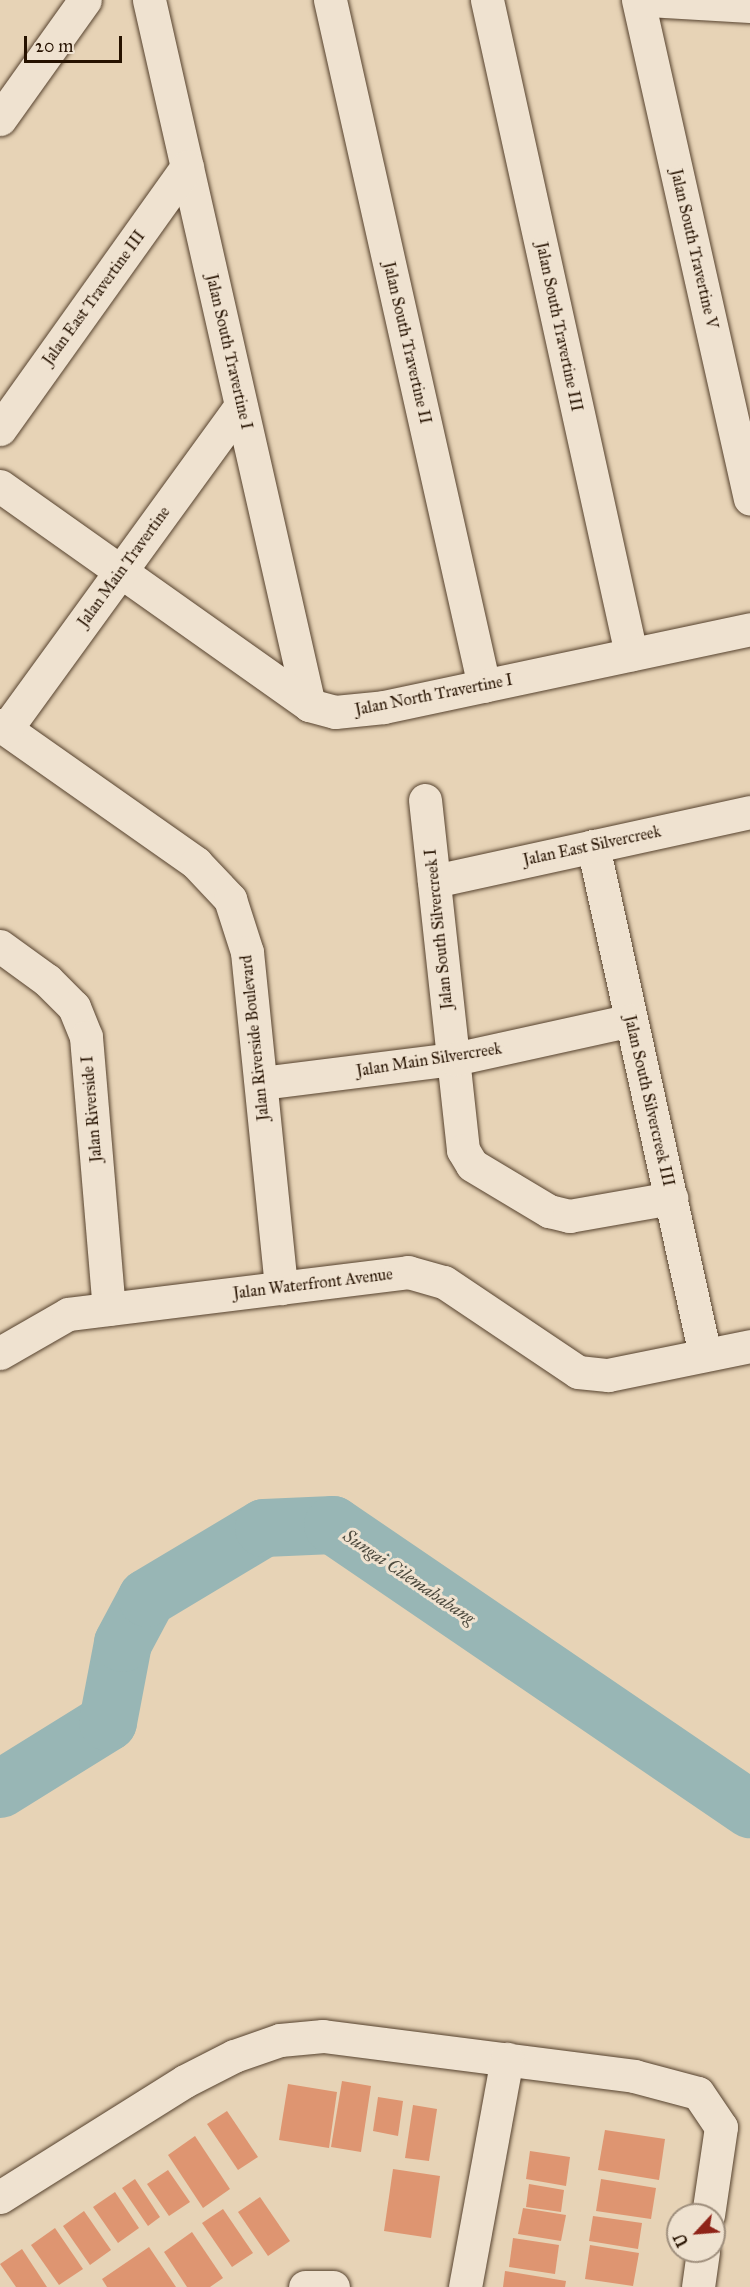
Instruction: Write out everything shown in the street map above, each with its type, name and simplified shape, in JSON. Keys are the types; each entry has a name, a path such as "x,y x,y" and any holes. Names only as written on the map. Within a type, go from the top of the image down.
{"street":[{"path":"0,119 85,0"},
{"name":"Jalan South Travertine I","path":"149,0 309,705"},
{"name":"Jalan South Travertine II","path":"330,0 484,686"},
{"name":"Jalan South Travertine III","path":"487,0 631,654"},
{"name":"Jalan South Travertine V","path":"638,0 750,499"},
{"path":"648,0 750,6"},
{"name":"Jalan East Travertine III","path":"0,429 187,167"},
{"name":"Jalan Main Travertine","path":"3,727 121,572 241,406"},
{"name":"Jalan North Travertine I","path":"0,486 309,705 335,712 384,707 750,629"},
{"name":"Jalan Riverside Boulevard","path":"3,727 196,863 230,899 247,952 281,1288"},
{"name":"Jalan South Silvercreek I","path":"425,800 463,1149 472,1165 549,1211 569,1216 671,1198"},
{"name":"Jalan East Silvercreek","path":"434,881 750,812"},
{"name":"Jalan South Silvercreek III","path":"593,846 705,1355"},
{"name":"Jalan Riverside I","path":"0,946 47,980 74,1007 86,1037 109,1309"},
{"name":"Jalan Main Silvercreek","path":"261,1083 453,1059 631,1020"},
{"name":"Jalan Waterfront Avenue","path":"0,1353 68,1314 408,1272 444,1282 578,1372 608,1375 750,1346"},
{"path":"0,2197 185,2081 280,2040 362,2038 634,2076 698,2093 721,2127 710,2203"},
{"path":"465,2287 507,2059"},
{"path":"698,2287 701,2263"},
{"path":"305,2287 333,2287"}],"building":[{"path":"342,2081 371,2086 361,2152 331,2147"},
{"path":"288,2084 337,2092 329,2148 279,2140"},
{"path":"378,2097 403,2101 398,2136 373,2131"},
{"path":"413,2105 437,2109 429,2161 405,2158"},
{"path":"227,2111 258,2157 238,2170 207,2124"},
{"path":"605,2130 665,2139 659,2180 598,2170"},
{"path":"195,2136 230,2189 203,2208 168,2155"},
{"path":"530,2151 570,2157 566,2186 526,2179"},
{"path":"393,2169 440,2176 431,2238 384,2231"},
{"path":"168,2170 190,2202 169,2216 147,2184"},
{"path":"135,2179 160,2217 148,2226 122,2188"},
{"path":"601,2179 656,2188 651,2219 596,2211"},
{"path":"529,2184 564,2190 561,2212 526,2207"},
{"path":"115,2192 139,2228 118,2243 93,2207"},
{"path":"260,2197 290,2241 268,2256 238,2212"},
{"path":"523,2208 566,2215 561,2241 518,2234"},
{"path":"223,2209 253,2253 232,2267 202,2223"},
{"path":"84,2211 111,2250 90,2265 63,2226"},
{"path":"593,2216 642,2223 638,2249 589,2241"},
{"path":"55,2228 83,2269 59,2285 31,2245"},
{"path":"192,2232 223,2278 210,2287 187,2287 164,2252"},
{"path":"513,2238 559,2245 555,2274 509,2267"},
{"path":"590,2245 639,2253 633,2286 585,2279"},
{"path":"149,2247 176,2287 107,2287 102,2279"},
{"path":"22,2249 47,2287 16,2287 0,2264"},
{"path":"505,2271 566,2281 565,2287 503,2287"}],"waterway":[{"name":"Sungai Cilemahabang","path":"0,1789 108,1722 123,1643 147,1598 264,1528 333,1525 750,1809"}]}
